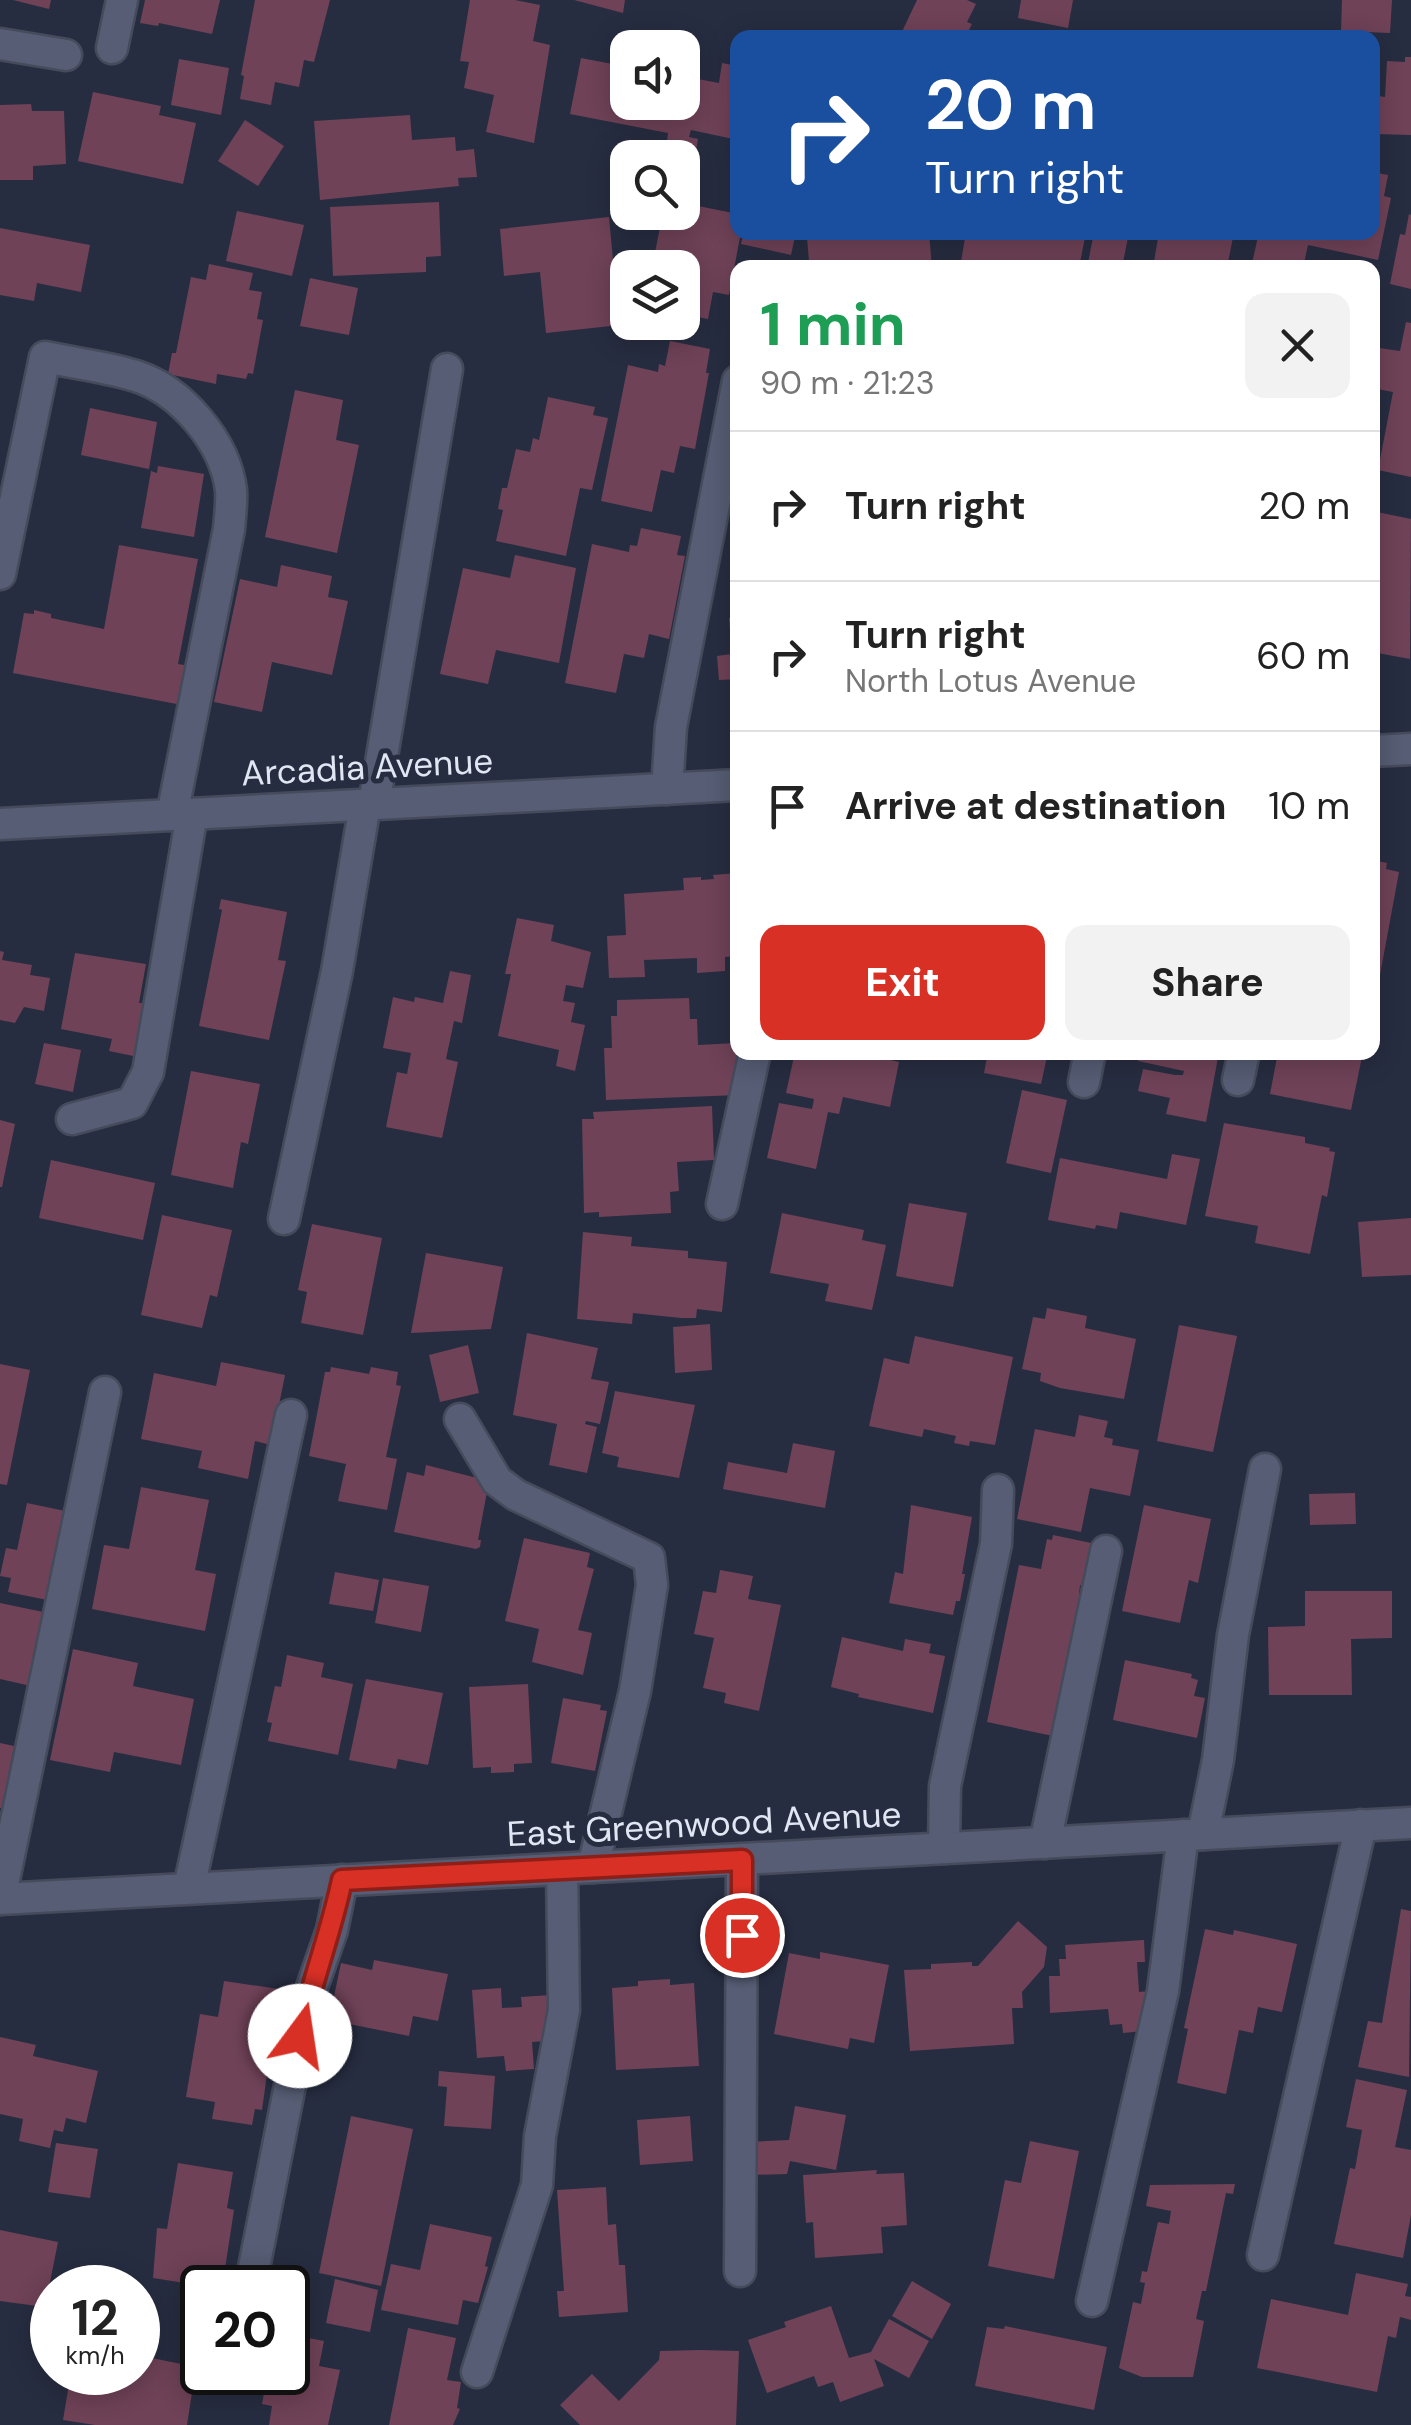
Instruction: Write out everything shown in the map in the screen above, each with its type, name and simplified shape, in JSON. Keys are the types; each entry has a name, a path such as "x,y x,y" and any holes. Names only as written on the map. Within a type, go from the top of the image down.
{"street":[{"path":"112,48 122,0"},
{"path":"0,44 66,55"},
{"path":"0,574 44,357 138,377 183,405 224,462 231,492 229,529 182,815 148,1072 132,1103 72,1120"},
{"path":"284,1219 369,805 448,369"},
{"path":"667,789 671,727 730,422"},
{"path":"1380,751 1411,749"},
{"name":"Arcadia Avenue","path":"0,824 730,785"},
{"path":"722,1204 754,1060"},
{"path":"0,1899 105,1392"},
{"path":"189,1888 291,1415"},
{"path":"460,1420 497,1480 516,1494 649,1558 652,1585 635,1691 593,1867"},
{"path":"1092,2301 1163,1991 1193,1835 1218,1760 1233,1635 1265,1469"},
{"path":"944,1848 946,1786 996,1544 998,1490"},
{"path":"1045,1843 1106,1551"},
{"name":"East Greenwood Avenue","path":"0,1899 1411,1822"},
{"path":"1263,2255 1361,1825"},
{"path":"740,2271 742,1860"},
{"path":"476,2372 537,2186 540,2136 564,2010 562,1869"},
{"path":"255,2265 306,2004 332,1930 342,1880"}],"building":[{"path":"13,0 51,0 49,9"},
{"path":"145,0 220,0 212,34 140,23"},
{"path":"255,0 330,0 314,62 304,60 299,87 275,82 271,105 240,99"},
{"path":"470,0 515,0 540,5 533,41 550,45 534,143 486,132 494,95 464,88 469,62 460,61"},
{"path":"574,0 625,0 623,13"},
{"path":"917,0 967,0 976,4 967,22 972,24 969,30 903,30"},
{"path":"1021,0 1073,0 1068,28 1018,18"},
{"path":"1342,0 1392,0 1390,33 1341,30"},
{"path":"1405,57 1411,57 1411,135 1380,134 1380,96 1385,97 1387,61 1405,62"},
{"path":"581,58 610,64 610,120 700,120 700,79 719,83 722,63 730,64 730,138 691,130 689,137 698,140 667,140 668,133 570,114"},
{"path":"179,59 229,68 221,115 171,105"},
{"path":"93,92 161,106 159,115 196,123 183,184 78,161"},
{"path":"31,104 32,111 64,111 66,164 33,166 33,180 0,180 0,105"},
{"path":"410,115 412,140 455,137 456,151 474,149 477,177 458,178 459,186 320,200 314,121"},
{"path":"245,120 284,146 258,186 218,161"},
{"path":"1380,174 1388,175 1384,196 1391,198 1378,260 1308,245 1305,260 1253,260 1257,240 1380,240"},
{"path":"439,202 441,256 426,257 426,272 333,276 330,207"},
{"path":"700,206 730,212 730,240 739,240 736,260 730,260 729,295 713,292 708,319 700,317 700,250 656,250 659,230 700,230"},
{"path":"237,211 304,225 292,276 226,261"},
{"path":"1409,214 1411,289 1390,284 1400,234 1405,235"},
{"path":"609,217 610,326 546,333 540,272 504,276 500,229"},
{"path":"0,228 90,245 81,292 37,283 34,301 0,295"},
{"path":"742,240 794,240 791,255 741,244"},
{"path":"807,240 930,240 931,260 825,260 809,260"},
{"path":"965,240 1084,240 1081,260 961,260"},
{"path":"1092,240 1127,240 1124,260 1089,260"},
{"path":"1158,240 1232,240 1229,260 1154,260"},
{"path":"209,264 253,273 249,290 262,292 257,319 263,320 253,374 248,373 246,379 217,374 216,384 168,374 191,277 206,280"},
{"path":"310,278 358,288 349,335 300,326"},
{"path":"1406,322 1411,323 1411,477 1380,470 1393,392 1380,390 1380,348 1400,351"},
{"path":"670,341 710,349 695,449 680,446 674,473 661,470 652,512 601,501 628,365 658,372 659,364 665,366"},
{"path":"295,390 343,400 336,440 359,445 337,553 265,537"},
{"path":"548,397 595,407 593,415 608,418 592,490 580,488 566,556 496,541 503,510 498,509 502,488 507,488 516,449 530,452 533,438 539,440"},
{"path":"90,408 157,422 149,469 81,455"},
{"path":"158,466 204,474 194,537 141,528 151,471 157,473"},
{"path":"1380,513 1411,519 1410,659 1380,653"},
{"path":"641,528 681,536 677,555 685,556 669,639 649,634 644,658 624,654 616,693 565,683 592,544 629,552 630,545 637,546"},
{"path":"119,545 198,559 178,664 190,666 189,673 185,672 182,705 13,673 24,613 34,614 34,610 51,614 51,618 104,629"},
{"path":"515,555 576,568 559,663 496,650 488,684 440,674 463,568 510,578"},
{"path":"281,565 332,576 328,597 348,601 332,675 272,662 262,712 214,702 240,579 277,587"},
{"path":"730,654 730,679 719,680 717,656"},
{"path":"1380,862 1387,863 1386,869 1399,872 1380,975"},
{"path":"730,874 730,957 725,957 725,971 697,973 697,958 644,960 645,977 609,978 607,936 626,935 624,894 684,890 683,878 714,879 713,875"},
{"path":"221,899 287,912 278,960 286,961 269,1040 199,1026"},
{"path":"517,918 554,925 551,941 591,952 583,988 566,985 563,1001 575,1003 571,1022 585,1025 575,1071 556,1066 559,1050 498,1036"},
{"path":"0,951 4,952 2,960 32,965 30,975 50,978 44,1011 24,1007 15,1023 0,1020"},
{"path":"75,953 146,964 139,1003 143,1003 140,1018 146,1019 138,1057 109,1051 112,1039 61,1029"},
{"path":"450,971 471,975 462,1023 454,1021 446,1059 458,1062 442,1138 386,1127 397,1072 407,1074 411,1053 383,1048 393,997 443,1003"},
{"path":"689,998 690,1019 697,1019 698,1045 730,1043 730,1060 738,1060 739,1095 606,1100 604,1048 612,1048 611,1016 617,1016 617,1000"},
{"path":"44,1043 81,1050 73,1092 35,1084"},
{"path":"793,1060 899,1062 890,1107 843,1097 839,1114 828,1112 816,1169 767,1158 779,1103 812,1109 814,1099 786,1093"},
{"path":"986,1060 1046,1060 1041,1084 984,1073"},
{"path":"1218,1060 1206,1122 1166,1114 1170,1098 1138,1091 1143,1069 1175,1075 1183,1075 1184,1071 1138,1061"},
{"path":"1276,1060 1361,1060 1351,1110 1270,1094"},
{"path":"191,1071 260,1084 248,1144 241,1142 233,1188 171,1175"},
{"path":"1022,1090 1067,1100 1051,1173 1006,1163"},
{"path":"712,1106 714,1160 677,1162 679,1191 670,1192 671,1213 599,1217 599,1212 584,1213 582,1119 594,1119 593,1112"},
{"path":"0,1120 15,1124 2,1187 0,1187"},
{"path":"1224,1123 1305,1137 1305,1143 1335,1152 1310,1254 1255,1243 1258,1226 1205,1216"},
{"path":"1172,1154 1200,1159 1186,1225 1120,1212 1117,1229 1048,1220 1060,1158 1167,1179"},
{"path":"51,1160 155,1183 143,1240 39,1218"},
{"path":"909,1203 967,1213 953,1287 896,1276"},
{"path":"782,1213 864,1230 862,1240 886,1245 872,1310 825,1301 829,1284 770,1273"},
{"path":"162,1215 232,1230 217,1297 210,1295 202,1328 141,1315"},
{"path":"1411,1218 1411,1275 1362,1277 1358,1222"},
{"path":"312,1224 382,1238 363,1335 301,1323 307,1292 298,1290"},
{"path":"583,1232 632,1237 631,1246 688,1251 688,1258 727,1262 722,1312 697,1309 696,1318 633,1313 632,1324 577,1319"},
{"path":"426,1253 503,1267 491,1329 411,1333"},
{"path":"1047,1308 1087,1316 1085,1328 1136,1339 1124,1399 1060,1388 1040,1381 1041,1373 1022,1369 1033,1317 1045,1319"},
{"path":"710,1324 712,1370 675,1373 673,1327"},
{"path":"1179,1325 1237,1336 1213,1452 1157,1441"},
{"path":"527,1333 598,1348 591,1379 609,1382 600,1424 585,1424 597,1427 587,1473 549,1465 557,1424 513,1415"},
{"path":"915,1336 1013,1357 995,1445 954,1443 956,1436 924,1429 922,1437 869,1426 884,1358 909,1364"},
{"path":"468,1345 479,1393 440,1402 429,1355"},
{"path":"221,1362 285,1375 271,1445 255,1441 248,1479 198,1468 202,1451 141,1439 154,1373 216,1386"},
{"path":"0,1364 30,1370 7,1485 0,1484"},
{"path":"331,1367 369,1374 371,1367 398,1372 396,1385 401,1386 386,1457 397,1459 387,1510 338,1501 346,1464 309,1456 325,1372 330,1372"},
{"path":"615,1391 695,1405 679,1478 617,1467 619,1457 602,1453"},
{"path":"1079,1415 1108,1421 1104,1437 1113,1439 1112,1445 1139,1450 1130,1496 1090,1488 1081,1532 1017,1519 1035,1429 1075,1437"},
{"path":"793,1443 835,1451 825,1508 723,1489 728,1462 787,1473"},
{"path":"426,1465 489,1481 480,1547 394,1532 407,1472 424,1476"},
{"path":"141,1487 209,1500 195,1570 216,1574 205,1631 92,1609 104,1545 129,1549"},
{"path":"1355,1493 1356,1524 1310,1525 1309,1494"},
{"path":"27,1503 70,1512 52,1601 8,1592 11,1578 0,1576 6,1548 17,1550"},
{"path":"911,1505 972,1517 960,1601 956,1601 953,1615 889,1603 895,1572 903,1574"},
{"path":"1144,1505 1211,1519 1198,1583 1189,1580 1180,1623 1122,1611"},
{"path":"1053,1535 1096,1544 1087,1587 1080,1585 1082,1594 1053,1736 987,1722 1019,1565 1041,1569 1047,1539 1052,1540"},
{"path":"524,1538 590,1553 587,1567 594,1569 578,1630 592,1633 583,1675 532,1662 539,1629 505,1621"},
{"path":"720,1570 753,1576 748,1599 781,1605 759,1711 724,1703 726,1693 703,1688 714,1638 694,1634 703,1591 716,1593"},
{"path":"335,1572 379,1580 373,1611 329,1604"},
{"path":"383,1578 429,1586 421,1632 375,1623"},
{"path":"1305,1591 1392,1591 1392,1638 1351,1639 1352,1695 1269,1695 1268,1627 1305,1626"},
{"path":"0,1603 48,1613 31,1686 0,1679"},
{"path":"842,1637 903,1651 905,1639 931,1644 929,1653 945,1656 933,1713 858,1697 859,1694 831,1687"},
{"path":"73,1649 138,1663 133,1686 194,1699 181,1765 114,1752 110,1772 50,1760"},
{"path":"287,1655 324,1663 321,1677 353,1684 338,1755 268,1741 272,1723 267,1722 275,1686 281,1687"},
{"path":"1125,1660 1192,1674 1191,1678 1198,1680 1194,1696 1205,1698 1197,1738 1113,1720"},
{"path":"366,1679 443,1693 428,1765 398,1759 396,1769 349,1760"},
{"path":"528,1684 532,1763 514,1764 514,1772 491,1773 491,1767 473,1768 469,1687"},
{"path":"563,1698 601,1705 600,1710 607,1711 595,1771 551,1763"},
{"path":"0,1743 14,1746 2,1808 0,1808"},
{"path":"1401,1909 1411,1911 1409,2077 1358,2067 1368,2021 1382,2023"},
{"path":"1018,1921 1047,1947 1044,1967 1022,1992 1023,2008 1012,2008 1014,2044 910,2051 904,1970 931,1969 931,1964 972,1962 972,1966 978,1966"},
{"path":"1205,1929 1233,1935 1234,1930 1297,1944 1282,2012 1258,2007 1253,2033 1239,2030 1226,2094 1177,2083"},
{"path":"1144,1940 1145,1962 1137,1962 1139,1992 1151,1991 1144,2031 1123,2033 1122,2024 1110,2025 1108,2009 1050,2013 1049,1976 1060,1976 1059,1959 1066,1959 1065,1945"},
{"path":"820,1952 889,1965 874,2043 850,2038 848,2049 774,2034 789,1953 820,1959"},
{"path":"374,1960 448,1974 438,2021 413,2016 409,2036 329,2020 341,1963 372,1970"},
{"path":"670,1979 670,1985 694,1983 699,2066 616,2070 612,1988"},
{"path":"224,1981 279,1989 262,2110 255,2109 252,2125 212,2119 215,2102 186,2097 200,2014 218,2017"},
{"path":"501,1988 502,2008 522,2007 521,1997 551,1995 546,2041 532,2042 534,2069 506,2071 504,2056 477,2058 472,1990"},
{"path":"0,2037 36,2045 33,2056 98,2071 86,2123 66,2118 63,2132 54,2130 50,2148 19,2141 23,2119 0,2114"},
{"path":"439,2071 495,2076 491,2129 444,2126 447,2087 438,2086"},
{"path":"1356,2079 1407,2090 1395,2147 1411,2150 1411,2215 1403,2258 1334,2244 1362,2130 1346,2127"},
{"path":"795,2106 846,2115 836,2170 790,2161 787,2174 747,2175 749,2142 789,2140"},
{"path":"351,2116 413,2129 381,2286 319,2273"},
{"path":"690,2116 693,2161 640,2165 637,2120"},
{"path":"1030,2141 1079,2151 1054,2279 988,2266 1005,2180 1021,2183"},
{"path":"56,2143 98,2149 90,2198 48,2192"},
{"path":"178,2163 233,2172 227,2208 234,2210 226,2265 180,2265 180,2282 160,2279 160,2265 154,2265 157,2228 167,2229"},
{"path":"877,2170 876,2174 904,2173 907,2225 881,2227 883,2253 815,2258 813,2222 806,2223 803,2175"},
{"path":"1235,2184 1233,2194 1226,2193 1206,2291 1202,2291 1196,2319 1204,2321 1193,2377 1142,2377 1119,2368 1133,2302 1141,2304 1145,2283 1140,2282 1142,2271 1147,2272 1158,2222 1169,2224 1171,2211 1146,2206 1150,2185"},
{"path":"606,2187 608,2225 616,2224 619,2265 625,2265 628,2312 559,2317 557,2291 564,2291 557,2190"},
{"path":"430,2224 492,2237 478,2303 463,2300 458,2325 381,2310 391,2264 420,2270"},
{"path":"0,2230 58,2242 53,2265 30,2265 30,2305 0,2301"},
{"path":"1356,2273 1408,2284 1405,2296 1411,2297 1411,2320 1400,2317 1396,2338 1388,2336 1377,2392 1257,2368 1271,2299 1348,2315"},
{"path":"335,2279 378,2290 370,2332 326,2323"},
{"path":"912,2281 951,2304 932,2339 892,2316"},
{"path":"831,2306 849,2358 871,2352 889,2319 929,2341 909,2378 874,2359 884,2386 840,2402 833,2382 818,2387 814,2376 767,2393 748,2340 786,2327 784,2322"},
{"path":"1005,2326 1107,2347 1094,2410 975,2386 987,2327"},
{"path":"408,2328 456,2338 447,2380 461,2382 457,2408 460,2409 453,2425 389,2425"},
{"path":"310,2338 324,2341 319,2366 340,2370 328,2425 269,2425 272,2406 262,2404 264,2395 310,2395"},
{"path":"660,2351 739,2351 736,2425 580,2425 560,2405 592,2374 619,2401 659,2360"},
{"path":"160,2360 180,2364 180,2395 192,2395 187,2425 95,2425 63,2420 67,2395 160,2395"}],"route":[{"path":"300,2036 306,2004 332,1930 342,1880 742,1860 742,1935"}]}
